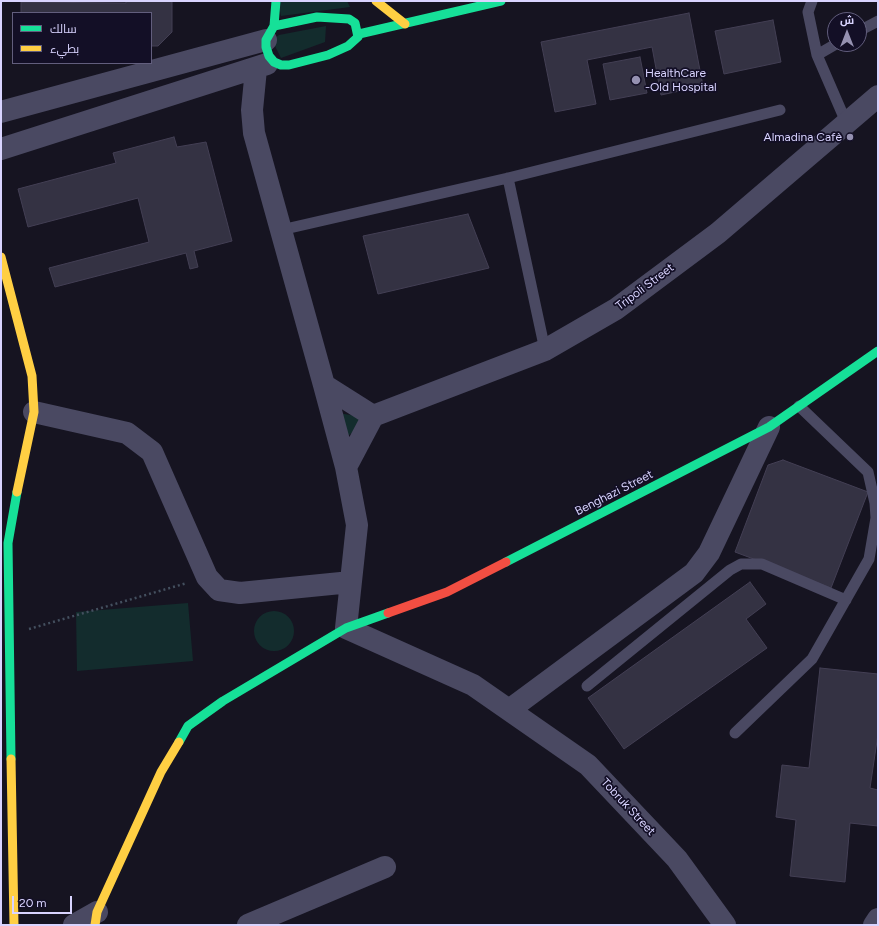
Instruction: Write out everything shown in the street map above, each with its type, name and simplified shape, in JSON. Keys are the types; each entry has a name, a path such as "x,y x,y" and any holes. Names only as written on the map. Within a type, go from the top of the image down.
{"street":[{"path":"276,1 270,33 269,56 252,110 254,132 346,467 357,525 346,628"},
{"path":"376,1 404,24"},
{"path":"1,148 265,65 289,65 328,55 348,46 359,34 501,1"},
{"path":"1,112 270,33 317,16 340,17 355,23 359,34"},
{"name":"Tripoli Street","path":"372,416 545,350 616,309 712,237 878,96"},
{"path":"1,257 32,376 34,412 4,543 9,635 6,685 14,925"},
{"name":"Benghazi Street","path":"96,918 161,772 188,726 223,701 346,628 447,592 769,427 878,351"},
{"path":"324,385 372,416 346,467"},
{"path":"34,412 127,433 152,452 207,577 219,590 240,593 351,582"},
{"path":"509,710 694,573 709,553 769,427"},
{"name":"Tobruk Street","path":"346,628 473,685 588,765 678,859 725,925"},
{"path":"248,925 385,867"},
{"path":"74,925 96,918"},
{"path":"874,925 878,919"}],"lane":[{"path":"812,1 808,12 817,55 846,122"},
{"path":"867,27 878,21"},
{"path":"817,55 827,49"},
{"path":"281,230 508,178 780,110"},
{"path":"508,178 545,350"},
{"path":"736,733 812,659 869,559 876,518 876,503 868,472 799,406"},
{"path":"587,686 730,570 741,564 762,564 846,600"}],"path":[{"path":"9,635 207,577"}],"green space":[{"path":"278,1 347,1 350,7 281,16"},
{"path":"326,26 325,42 281,58 272,40 279,35"},
{"path":"332,412 369,418 341,442"},
{"path":"188,603 193,661 77,671 76,612"},
{"path":"278,611 285,614 291,620 294,631 293,639 285,648 278,651 270,651 263,648 255,639 254,627 257,620 266,612"}],"building":[{"path":"126,1 172,1 172,32 158,46 152,46 152,12 21,12 21,2 126,3"},
{"path":"689,13 703,86 661,95 652,47 587,60 596,104 555,112 541,42"},
{"path":"773,20 781,62 724,74 715,31"},
{"path":"640,57 647,93 610,100 603,64"},
{"path":"174,137 177,147 206,142 232,241 194,251 198,267 190,269 186,253 55,287 49,268 149,242 138,198 28,227 18,189 116,163 113,153"},
{"path":"468,214 489,268 378,294 363,236"},
{"path":"783,460 868,492 831,588 735,552 768,465"},
{"path":"750,582 766,604 746,619 767,648 624,749 588,698"},
{"path":"820,668 878,674 878,734 870,788 878,790 878,826 850,823 845,882 790,876 796,820 776,817 782,765 809,768"}],"traffic: fast":[{"path":"274,26 276,1"},
{"path":"359,34 501,1"},
{"path":"317,17 349,19 355,23 358,37 348,46 328,55 289,65 281,65 274,62 269,56 266,47 266,40 274,26 317,17"},
{"path":"506,562 769,427 878,351"},
{"path":"11,759 8,543 17,492"},
{"path":"179,742 188,726 223,701 346,628 388,613"}],"traffic: slow":[{"path":"376,1 405,24"},
{"path":"1,257 32,376 34,412 17,492"},
{"path":"95,925 97,912 161,772 179,742"},
{"path":"11,759 14,925"}],"traffic: jam":[{"path":"388,613 447,592 506,562"}],"place":[{"name":"HealthCare -Old Hospital","path":"636,80"},
{"name":"Almadina Cafè","path":"850,137"}]}
